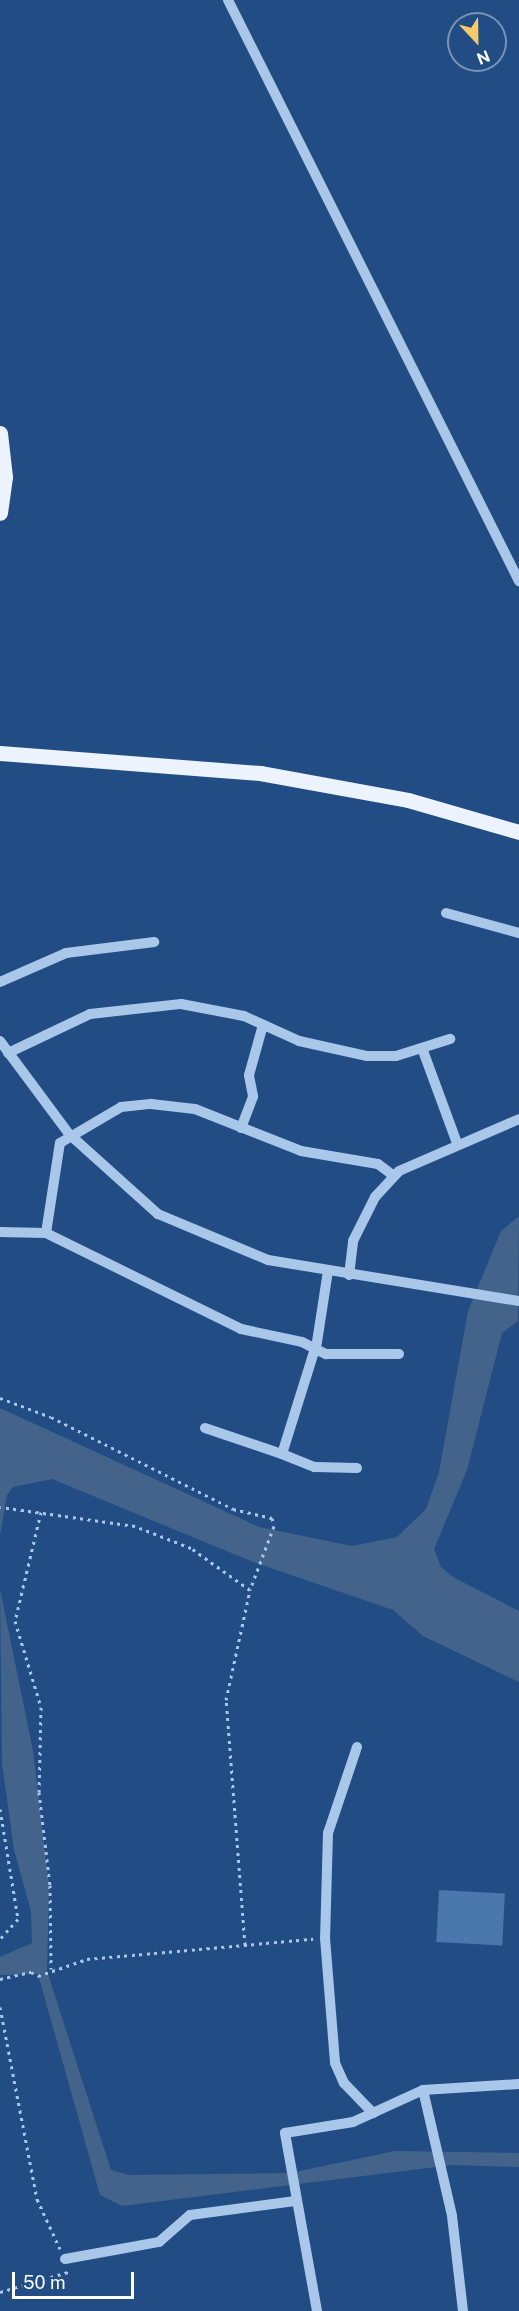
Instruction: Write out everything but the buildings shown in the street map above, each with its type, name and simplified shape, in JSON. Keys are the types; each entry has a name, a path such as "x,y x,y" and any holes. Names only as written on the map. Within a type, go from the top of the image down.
{"main road":[{"path":"0,433 5,477 0,513"},
{"path":"0,753 260,773 408,800 519,832"}],"street":[{"path":"228,0 519,580"},
{"path":"446,913 519,933"},
{"path":"0,982 66,953 154,942"},
{"path":"8,1053 58,1026 127,1007 181,1004 263,1025 298,1041 367,1056 396,1056 450,1039"},
{"path":"241,1128 253,1096 249,1075 263,1025"},
{"path":"0,1041 69,1134 158,1214 268,1260 519,1301"},
{"path":"422,1048 457,1143"},
{"path":"46,1233 60,1143 69,1134 121,1107 151,1104 195,1109 301,1151 378,1164 394,1176"},
{"path":"350,1275 353,1241 375,1197 394,1176 457,1143 519,1119"},
{"path":"0,1232 46,1233 241,1329 326,1354 399,1354"},
{"path":"282,1454 315,1349 328,1271"},
{"path":"205,1428 315,1467 357,1468"},
{"path":"357,1747 328,1833 325,1938 335,2063 344,2083 373,2113"},
{"path":"317,2311 295,2201 285,2133 353,2122 423,2090 519,2084"},
{"path":"423,2090 439,2149 443,2189 452,2216 463,2311"},
{"path":"65,2259 159,2242 190,2215 295,2201"}],"path":[{"path":"0,1398 51,1417 233,1509 272,1518 274,1526 250,1590 225,1700 245,1945"},
{"path":"0,1507 135,1526 191,1548 250,1590"},
{"path":"41,1512 15,1621 41,1707 39,1792 50,1885 51,1969"},
{"path":"0,1809 18,1919 0,1939"},
{"path":"0,1979 31,1972 38,1976 51,1969 87,1959 325,1938"},
{"path":"0,2007 37,2199 65,2259 69,2276 0,2292"}],"water":[{"path":"519,1216 518,1321 502,1333 467,1470 434,1549 441,1567 453,1577 519,1611 519,1682 423,1636 393,1610 253,1562 52,1479 13,1487 7,1495 0,1535 0,1408 259,1527 352,1546 397,1537 426,1509 439,1472 468,1311 501,1231"},
{"path":"0,1589 33,1751 49,1886 47,1971 111,2170 129,2175 290,2173 395,2151 519,2153 519,2167 452,2165 122,2206 100,2195 38,1974 0,1975 0,1957 32,1943 31,1911 14,1850 2,1763"}]}
